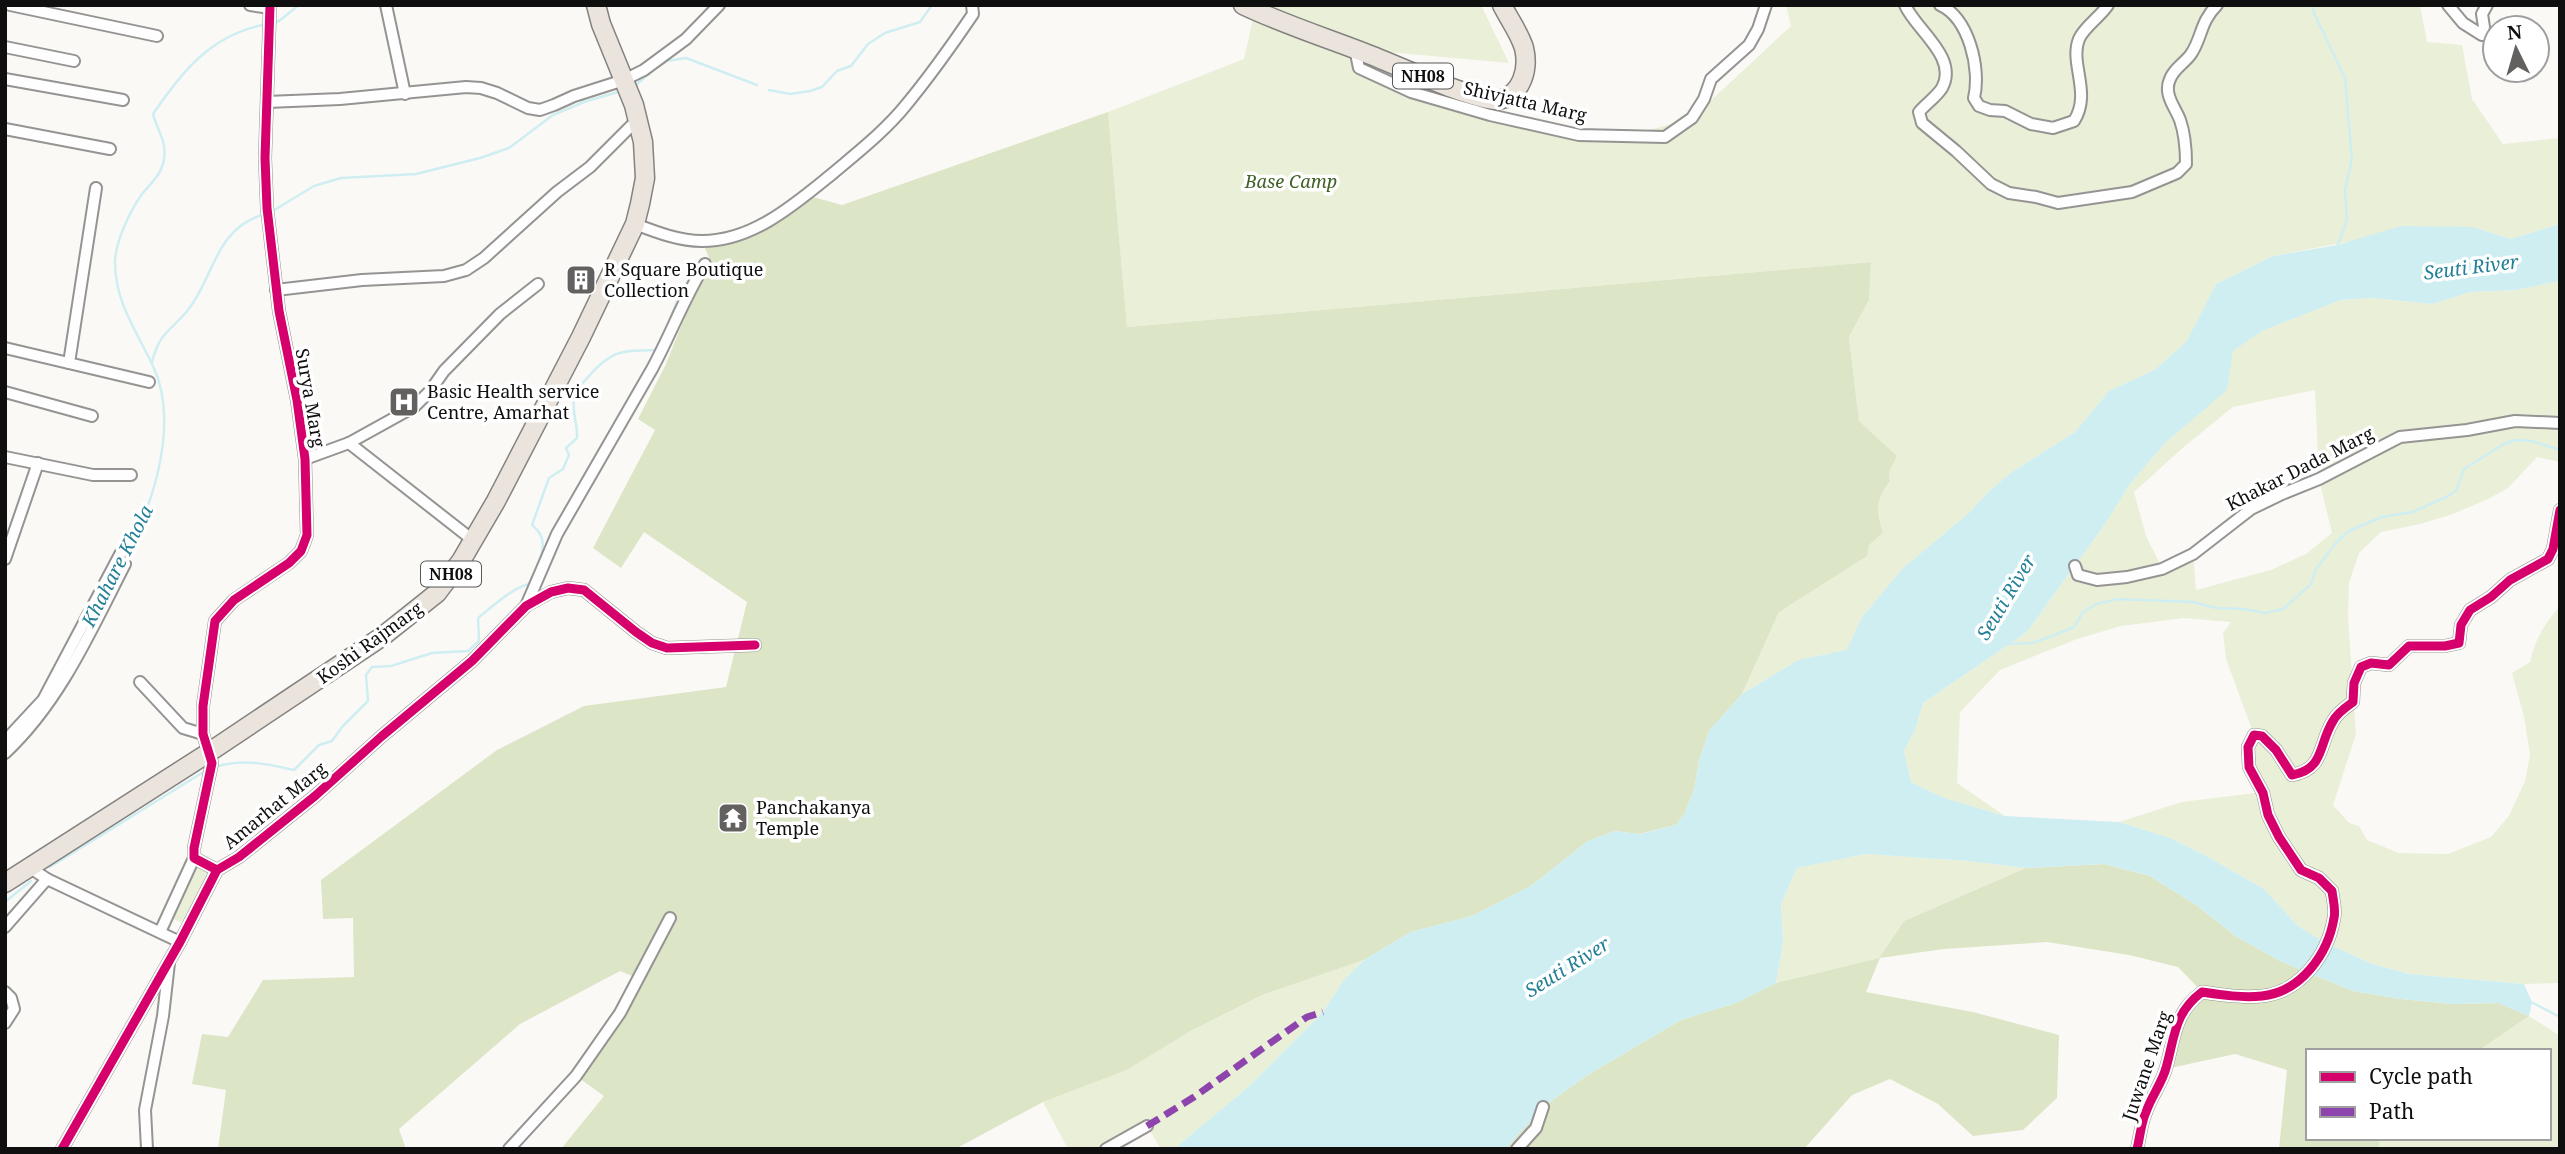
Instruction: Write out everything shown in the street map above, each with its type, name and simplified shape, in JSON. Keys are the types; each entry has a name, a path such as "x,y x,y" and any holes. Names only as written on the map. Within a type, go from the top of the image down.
{"main road":[{"name":"Koshi Rajmarg","path":"14,875 211,763 424,605 447,580 474,541 581,337 635,224 645,178 643,142 638,120 596,5"},
{"name":"NH08","path":"1243,5 1487,100 1502,100 1518,90 1522,79 1525,56 1523,46 1502,5"}],"street":[{"path":"5,19 10,5 157,36"},
{"path":"250,5 270,10"},
{"path":"386,5 405,94"},
{"path":"267,102 405,94 466,87 481,88 528,108 540,110 599,86 624,80 645,69 686,39 719,5"},
{"path":"635,224 680,239 702,241 733,236 764,224 870,143 906,105 973,14 972,5"},
{"name":"Shivjatta Marg","path":"1355,49 1359,68 1411,92 1490,115 1579,135 1665,136 1692,118 1704,99 1711,79 1749,45 1766,5"},
{"path":"1905,5 1941,57 1945,76 1942,89 1920,112 1922,123 1956,150 1991,184 2009,193 2058,203 2132,192 2177,173 2186,164 2186,148 2180,121 2169,99 2168,81 2176,68 2192,54 2209,13 2217,5"},
{"path":"1940,5 1949,9 1963,27 1975,63 1978,83 1974,98 1979,106 2005,111 2031,124 2053,128 2074,121 2079,113 2079,37 2108,5"},
{"path":"2448,5 2463,23 2482,35 2482,14 2487,5"},
{"name":"Surya Marg","path":"211,763 203,734 203,706 215,621 234,600 289,563 306,544 307,536 304,460 297,400 276,290 268,213 265,158 270,10"},
{"path":"5,47 74,61"},
{"path":"5,79 123,100"},
{"path":"276,290 349,281 444,276 466,270 484,258 557,192 590,167 638,120"},
{"path":"5,129 110,149"},
{"path":"69,363 96,188"},
{"path":"526,606 557,534 652,369 686,295 705,264"},
{"path":"304,460 349,443 414,407 444,371 500,314 538,284"},
{"path":"5,348 149,382"},
{"path":"5,392 92,416"},
{"name":"Khakar Dada Marg","path":"2075,566 2078,575 2097,579 2127,577 2162,569 2193,554 2251,509 2319,479 2400,437 2467,430 2515,421 2560,423"},
{"path":"349,443 474,541"},
{"path":"5,457 93,475 131,475"},
{"path":"5,559 38,464"},
{"name":"Juwane Marg","path":"2137,1149 2145,1113 2166,1069 2172,1041 2182,1013 2190,1001 2202,992 2265,996 2292,984 2308,974 2322,954 2335,917 2332,891 2319,878 2301,870 2268,816 2263,793 2249,766 2248,747 2254,735 2262,736 2276,750 2292,775 2307,772 2317,761 2334,718 2353,702 2354,683 2361,667 2371,663 2389,665 2409,646 2459,643 2461,625 2470,610 2491,597 2510,580 2548,559 2553,549 2560,510"},
{"path":"5,741 31,719 125,545"},
{"path":"5,753 68,672 125,565"},
{"path":"526,606 551,592 568,588 584,590 636,632 652,643 667,648 755,645"},
{"name":"Amarhat Marg","path":"62,1149 180,942 217,870 239,857 315,796 472,661 526,606"},
{"path":"140,682 183,728 203,734"},
{"path":"160,932 194,858 211,763"},
{"path":"194,858 217,870"},
{"path":"14,875 47,879 180,942"},
{"path":"5,927 47,879"},
{"path":"509,1149 583,1066 620,1013 670,918"},
{"path":"147,1149 145,1111 163,1016 170,957"},
{"path":"5,992 11,998 14,1009 5,1023"},
{"path":"1517,1149 1536,1128 1543,1107"},
{"path":"1106,1149 1147,1126"}],"green space":[{"name":"Base Camp","path":"1256,5 1481,5 1509,63 1355,49 1359,68 1579,135 1625,137 1692,118 1791,26 1786,5 2420,5 2427,42 2462,45 2472,99 2503,144 2560,138 2560,224 2511,239 2473,227 2347,242 2273,256 2216,284 2188,341 2156,369 2109,391 2075,432 2012,472 1989,491 1970,512 1903,568 1862,617 1848,650 1798,660 1742,694 1779,612 1866,556 1869,545 1883,533 1878,512 1879,501 1890,483 1889,472 1897,456 1859,421 1849,337 1869,300 1871,262 1127,327 1108,112 1244,59"},
{"path":"1108,112 1127,327 1871,262 1869,300 1849,337 1859,421 1897,456 1889,472 1890,482 1879,501 1878,512 1883,533 1869,545 1867,556 1779,612 1742,694 1709,731 1699,761 1694,790 1685,813 1676,825 1639,834 1615,831 1588,841 1531,886 1472,916 1411,932 1364,960 1262,995 1189,1032 1127,1070 1043,1102 955,1149 561,1149 604,1096 576,1076 637,978 620,971 520,1024 399,1129 406,1149 218,1149 226,1090 192,1084 202,1034 228,1037 263,980 354,977 353,918 323,919 321,880 497,750 584,706 726,687 747,602 644,532 621,568 593,548 655,430 638,419 665,366 696,290 712,265 702,241 733,236 806,195 842,205"},
{"path":"2560,281 2560,462 2537,457 2508,488 2488,499 2453,514 2381,532 2359,553 2349,583 2348,617 2356,734 2333,805 2349,823 2359,826 2367,840 2399,853 2448,854 2491,837 2509,816 2525,781 2530,755 2524,717 2512,673 2530,662 2541,632 2560,606 2560,983 2524,984 2409,974 2373,964 2326,943 2298,926 2264,889 2210,858 2170,838 2119,822 2182,802 2263,792 2249,767 2254,735 2226,659 2223,633 2231,622 2184,618 2121,626 2077,639 2000,670 1960,712 1957,783 2005,816 1944,798 1911,782 1904,751 1915,730 1923,703 2027,632 2105,524 2130,484 2165,443 2226,390 2232,351 2262,331 2341,300 2373,298 2432,304 2471,292 2516,290","holes":["2315,390 2319,479 2332,533 2306,554 2271,570 2196,590 2193,554 2162,568 2146,536 2134,492 2233,407"]},
{"path":"1866,854 2026,868 1904,921 1879,958 1776,983 1783,943 1781,904 1797,868"},
{"path":"202,864 212,870 187,920 180,922 172,918 172,914 194,871"},
{"path":"2104,864 2150,876 2196,905 2237,937 2280,961 2353,991 2453,1004 2498,1003 2529,1016 2481,1049 2306,1049 2306,1140 2380,1140 2379,1149 2279,1149 2287,1070 2235,1054 2166,1069 2172,1041 2202,992 2178,967 2129,955 2047,942 1944,949 1880,958 1866,992 1973,1012 2059,1035 2057,1098 2023,1130 1973,1136 1938,1104 1890,1079 1852,1095 1804,1149 1505,1149 1543,1107 1586,1076 1681,1020 1736,1003 1776,983 1879,958 1904,921 2026,868"},
{"path":"1364,960 1344,980 1323,1012 1248,1087 1174,1149 1161,1149 1147,1126 1106,1149 1068,1149 1043,1102 1127,1070 1189,1032 1262,995"},
{"path":"2529,1016 2560,1036 2560,1149 2379,1149 2380,1140 2551,1140 2551,1049 2481,1049"}],"water":[{"name":"Seuti River","path":"2560,224 2560,281 2516,290 2471,292 2432,304 2373,298 2341,300 2262,331 2233,351 2227,390 2165,443 2130,484 2105,524 2027,632 1923,703 1915,730 1904,751 1911,782 1944,798 2005,816 2119,822 2170,838 2264,889 2298,926 2326,943 2373,964 2409,974 2524,984 2532,1002 2529,1016 2498,1003 2453,1004 2353,991 2280,961 2237,937 2196,905 2150,876 2104,864 2026,868 1866,854 1797,868 1781,904 1783,943 1776,983 1736,1003 1681,1020 1586,1076 1543,1107 1505,1149 1174,1149 1248,1087 1323,1012 1344,980 1364,960 1411,932 1472,916 1531,886 1588,841 1615,831 1640,834 1676,825 1685,813 1694,790 1699,761 1709,731 1742,694 1798,660 1847,650 1862,617 1903,568 1970,512 1989,491 2012,472 2075,432 2109,391 2156,369 2187,341 2216,284 2273,256 2337,245 2401,226 2473,227 2511,239"}],"waterway":[{"name":"Khahare Khola","path":"273,23 299,5"},
{"path":"587,5 593,26"},
{"path":"769,90 790,94 822,87 837,71 851,66 868,44 885,33 920,22 932,5"},
{"path":"2314,5 2313,11 2345,78 2352,159 2345,190 2347,220 2337,247"},
{"name":"Khahare Khola","path":"128,550 155,484 164,435 164,411 153,366 128,316 119,291 115,263 118,246 133,209 159,174 163,164 164,147 153,114 201,56 230,36 267,24"},
{"path":"603,51 612,76"},
{"path":"635,86 667,61 686,58 757,85"},
{"path":"271,212 314,186 341,178 416,174 509,148 553,115 618,92"},
{"path":"152,362 162,338 197,297 225,242 248,221 265,214"},
{"path":"665,332 680,294 700,261"},
{"path":"215,767 245,762 294,770 319,745 332,741 368,701 366,675 372,667 391,666 432,653 468,651 479,641 478,618 509,594 529,584 539,561 542,539 532,525 549,478 563,469 569,455 566,448 577,438 574,405 577,390 596,368 611,356 657,350"},
{"path":"2003,644 2032,643 2052,636 2074,627 2083,612 2096,604 2118,599 2193,602 2216,608 2266,613 2283,609 2311,584 2316,569 2349,531 2382,517 2413,512 2448,496 2456,491 2464,469 2515,440 2532,441 2560,450"},
{"path":"50,867 205,771"},
{"path":"5,902 31,881"},
{"path":"2529,1001 2560,1017"}],"marked path":[{"path":"1147,1126 1194,1097 1307,1017 1323,1012"}],"cycle path":[{"path":"217,870 194,858 212,763 203,734 203,706 215,621 234,600 289,563 301,551 307,535 305,459 297,400 279,311 267,208 265,158 270,5"},
{"path":"2137,1149 2144,1116 2164,1074 2177,1026 2193,1000 2202,992 2255,997 2289,987 2310,969 2331,932 2335,912 2332,891 2319,878 2301,870 2279,837 2268,815 2263,793 2249,767 2248,747 2254,735 2262,736 2276,750 2292,775 2310,767 2316,762 2335,718 2353,702 2354,683 2361,667 2371,663 2389,665 2409,646 2445,646 2459,643 2461,625 2470,610 2491,597 2510,580 2548,559 2553,549 2560,510"},
{"path":"62,1149 180,942 217,870 239,857 315,796 472,661 526,606 551,592 568,588 584,590 636,632 652,643 667,648 755,645"}],"place":[{"name":"R Square Boutique Collection","path":"581,280"},
{"name":"Basic Health service Centre, Amarhat","path":"404,402"},
{"name":"Panchakanya Temple","path":"733,818"}]}
